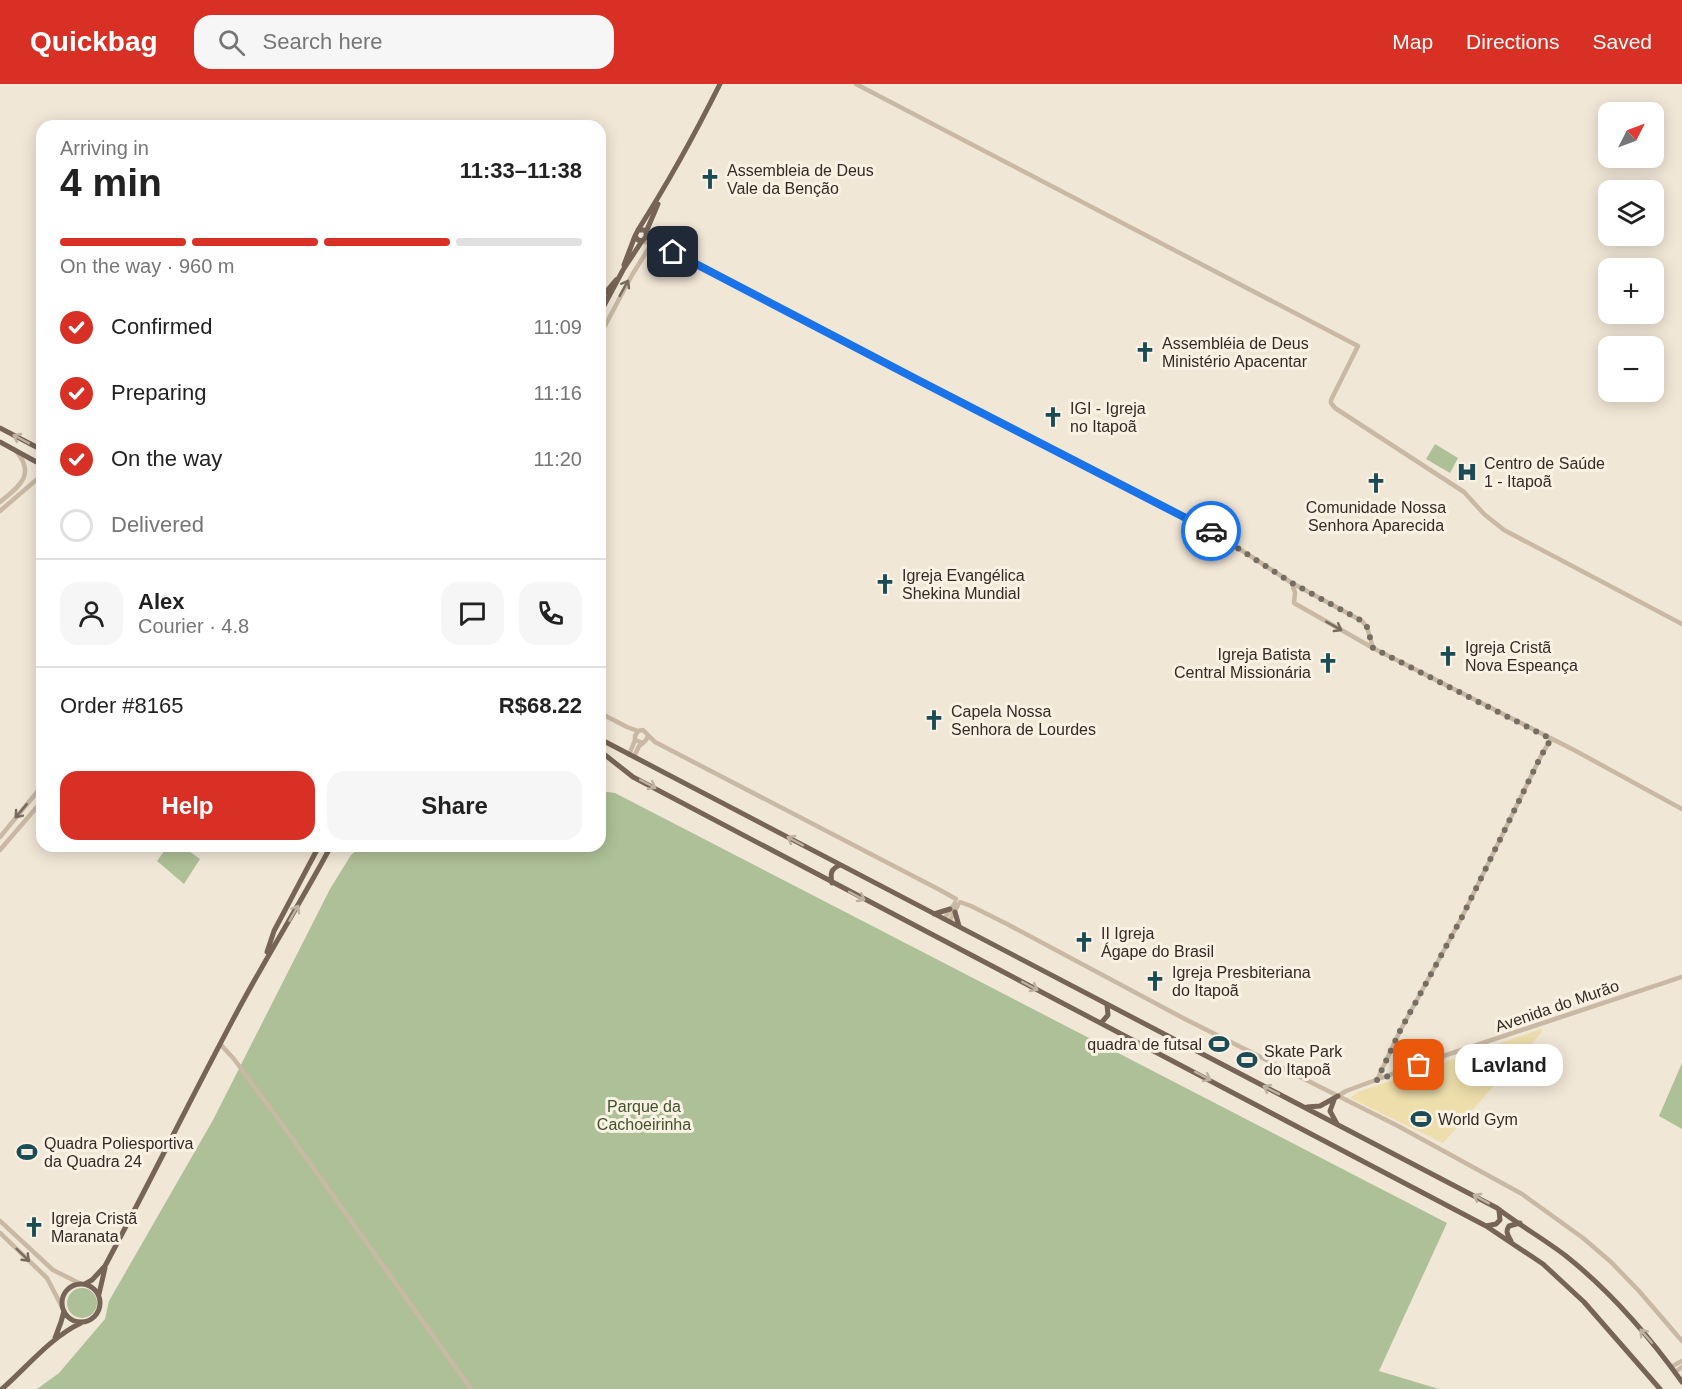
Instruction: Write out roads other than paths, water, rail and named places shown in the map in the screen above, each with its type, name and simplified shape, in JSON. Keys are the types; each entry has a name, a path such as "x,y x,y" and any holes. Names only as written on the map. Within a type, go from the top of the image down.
{"main road":[{"path":"623,270 637,233 692,140 720,84"},
{"path":"606,302 623,270 646,237 664,189"},
{"path":"637,233 644,230 646,232"},
{"path":"637,233 638,240 642,241"},
{"path":"606,291 619,277"},
{"path":"0,428 36,447"},
{"path":"0,442 36,462"},
{"path":"606,742 1499,1210 1563,1254 1600,1286 1682,1382"},
{"path":"606,756 633,777 1511,1241 1543,1264 1584,1302 1660,1389"},
{"path":"264,963 274,931 316,852"},
{"path":"54,1339 63,1309 62,1300 68,1289 92,1280 105,1266 264,963 328,852"},
{"path":"832,883 832,869 840,865"},
{"path":"933,914 952,911 960,928"},
{"path":"1101,1023 1108,1015 1107,1005"},
{"path":"1303,1106 1317,1107 1336,1098"},
{"path":"1336,1098 1330,1106 1330,1111 1338,1125"},
{"path":"1486,1226 1496,1224 1500,1220 1499,1210"},
{"path":"1511,1241 1506,1233 1507,1229 1509,1226 1520,1223"},
{"path":"2,1389 54,1339 81,1323 93,1319 99,1312 101,1303 99,1294 105,1266"},
{"path":"82,1283 95,1289 99,1294"},
{"path":"63,1309 74,1321 81,1323"}],"street":[{"path":"856,84 1358,346 1331,399 1335,408 1464,492 1484,514 1504,530 1682,624"},
{"path":"646,232 668,249"},
{"path":"606,323 632,275 656,238"},
{"path":"642,241 668,249 1208,529 1292,583 1362,621 1367,627 1373,648"},
{"path":"0,502 25,478 25,467 15,450"},
{"path":"0,511 36,480"},
{"path":"1292,583 1295,593 1294,603 1373,648 1682,809"},
{"path":"1295,593 1301,588"},
{"path":"1357,639 1368,633"},
{"path":"606,716 627,727 636,736 655,742 940,890 957,902 975,908 1336,1098 1398,1126 1522,1194 1583,1238 1611,1262 1640,1291 1682,1341"},
{"path":"631,756 636,736 643,730 646,740"},
{"path":"1377,1080 1551,739"},
{"path":"631,756 646,740"},
{"path":"0,837 36,793"},
{"path":"2,848 36,808"},
{"path":"947,921 957,902"},
{"name":"Avenida do Murão","path":"1336,1098 1377,1080 1682,977"},
{"path":"220,1045 234,1059 292,1138 471,1389"},
{"path":"0,1221 53,1270 82,1283"},
{"path":"0,1233 46,1277 63,1309"},
{"path":"1673,1370 1682,1361"},
{"path":"1673,1370 1682,1367"}],"place":[{"name":"Assembleia de Deus Vale da Benção","path":"710,179"},
{"name":"Assembléia de Deus Ministério Apacentar","path":"1145,352"},
{"name":"IGI - Igreja no Itapoã","path":"1053,417"},
{"name":"Centro de Saúde 1 - Itapoã","path":"1467,472"},
{"name":"Comunidade Nossa Senhora Aparecida","path":"1376,483"},
{"name":"Igreja Evangélica Shekina Mundial","path":"885,584"},
{"name":"Igreja Cristã Nova Espeança","path":"1448,656"},
{"name":"Igreja Batista Central Missionária","path":"1328,663"},
{"name":"Capela Nossa Senhora de Lourdes","path":"934,720"},
{"name":"II Igreja Ágape do Brasil","path":"1084,942"},
{"name":"Igreja Presbiteriana do Itapoã","path":"1155,981"},
{"name":"quadra de futsal","path":"1219,1044"},
{"name":"Skate Park do Itapoã","path":"1247,1060"},
{"name":"Lavland","path":"1419,1065"},
{"name":"World Gym","path":"1421,1119"},
{"name":"Quadra Poliesportiva da Quadra 24","path":"27,1152"},
{"name":"Igreja Cristã Maranata","path":"34,1227"}],"park label":[{"name":"Parque da Cachoeirinha","path":"644,1115"}]}
